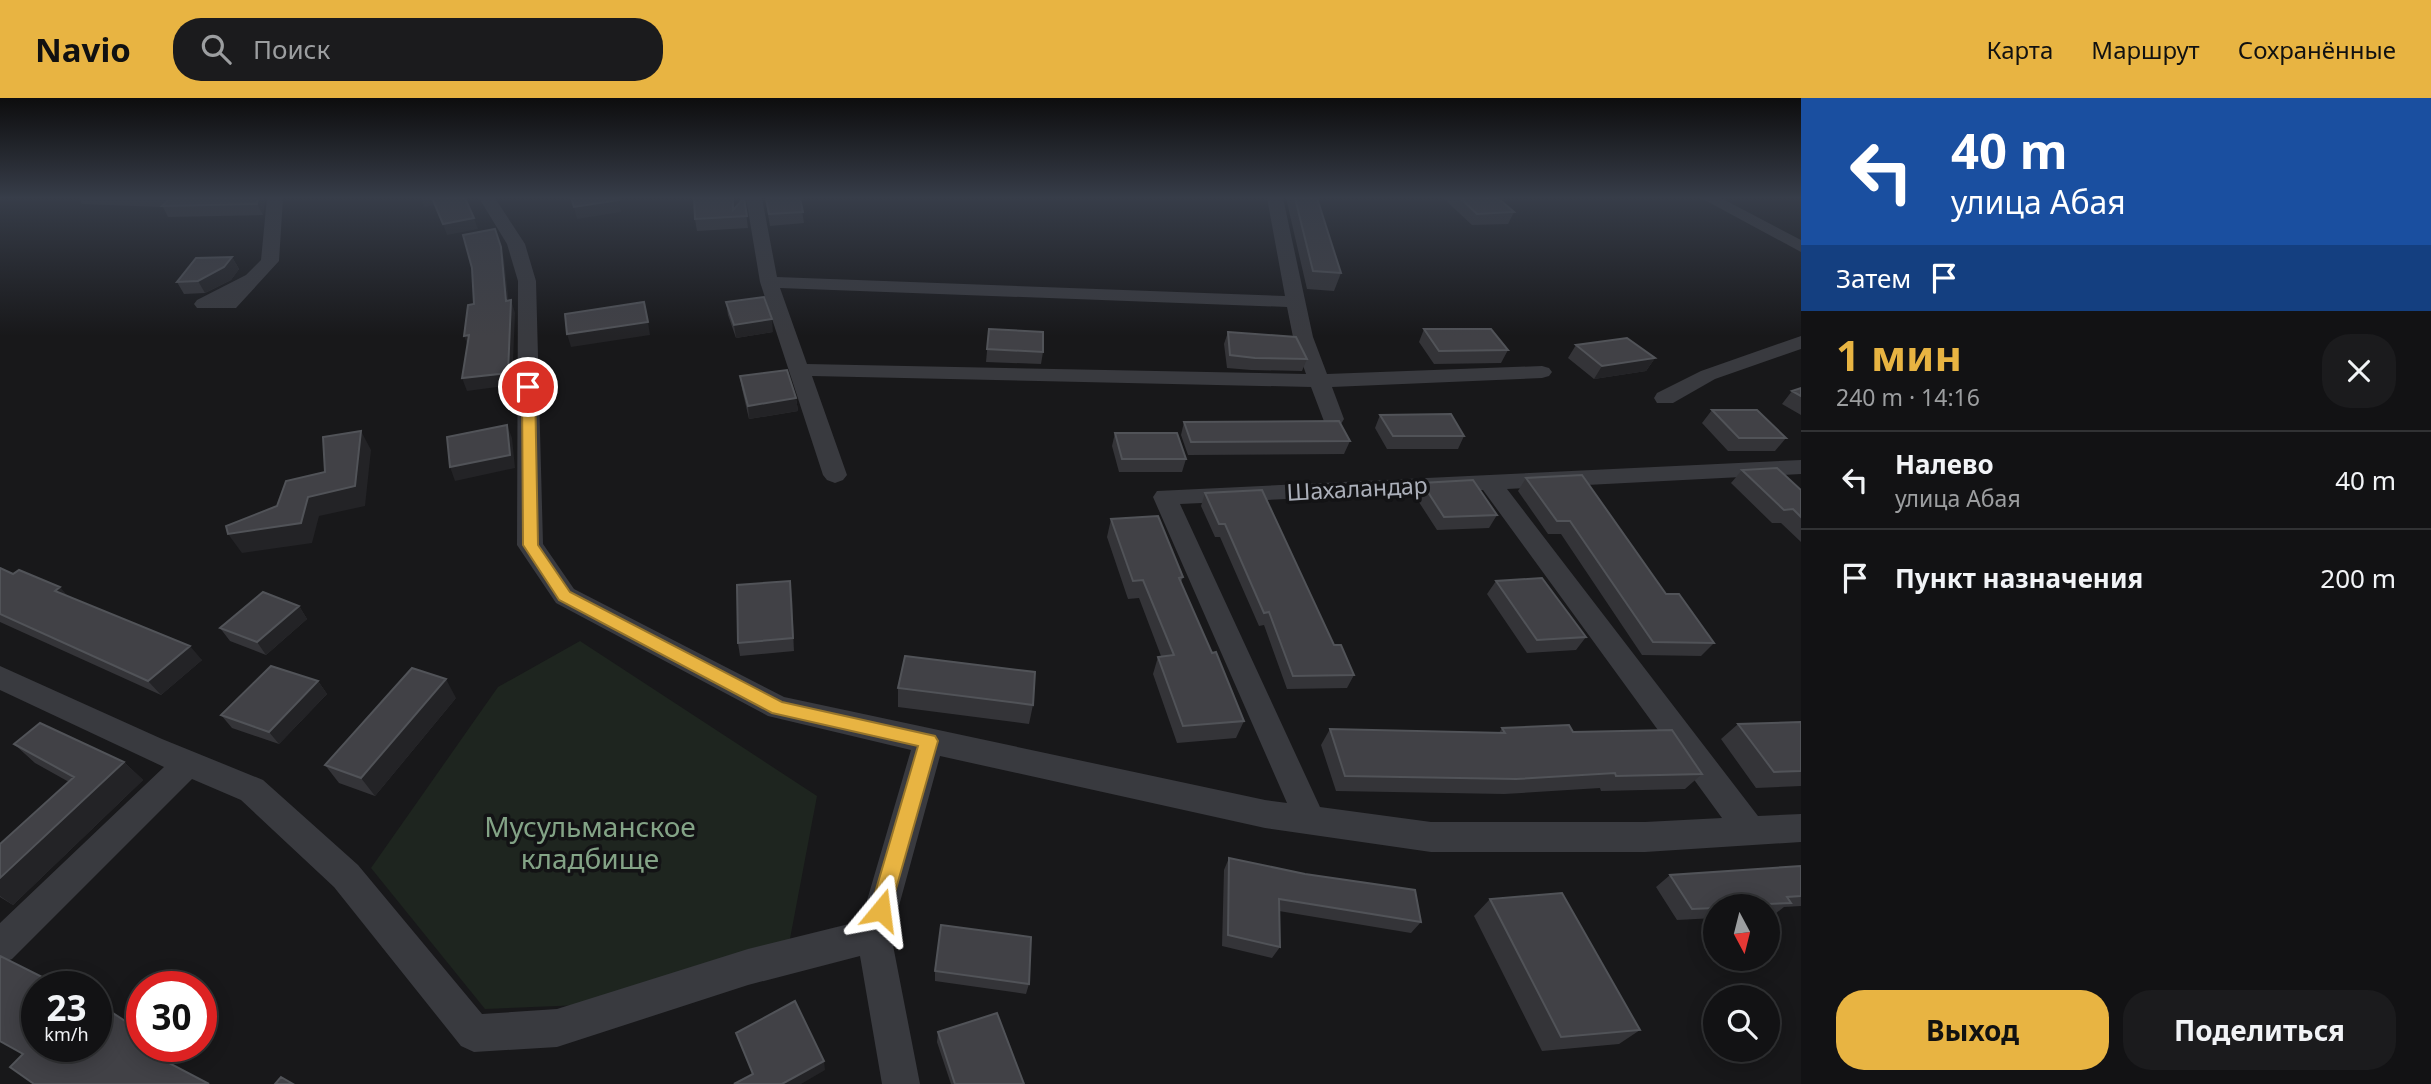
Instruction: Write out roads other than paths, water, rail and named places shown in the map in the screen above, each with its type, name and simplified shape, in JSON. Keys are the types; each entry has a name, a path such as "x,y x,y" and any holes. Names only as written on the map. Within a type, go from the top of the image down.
{"street":[{"path":"253,279 270,261 271,244"},
{"path":"516,244 527,281 530,545 565,596 778,708 1265,814 1431,837 1645,837 1801,828"},
{"path":"762,244 769,282 835,475"},
{"path":"1284,244 1303,337 1334,419"},
{"path":"769,282 1296,302"},
{"path":"1665,398 1708,375 1801,342"},
{"path":"799,370 1319,381 1542,372"},
{"path":"1791,467 1801,485"},
{"name":"Шахаландар","path":"1310,820 1165,498 1791,467"},
{"path":"1490,482 1749,831"},
{"path":"0,677 252,790 346,876 474,1033 557,1028 748,967 874,935"},
{"path":"901,1084 874,935 929,741"},
{"path":"0,947 188,763"}],"park label":[{"name":"Мусульманское кладбище","path":"590,842"}]}
